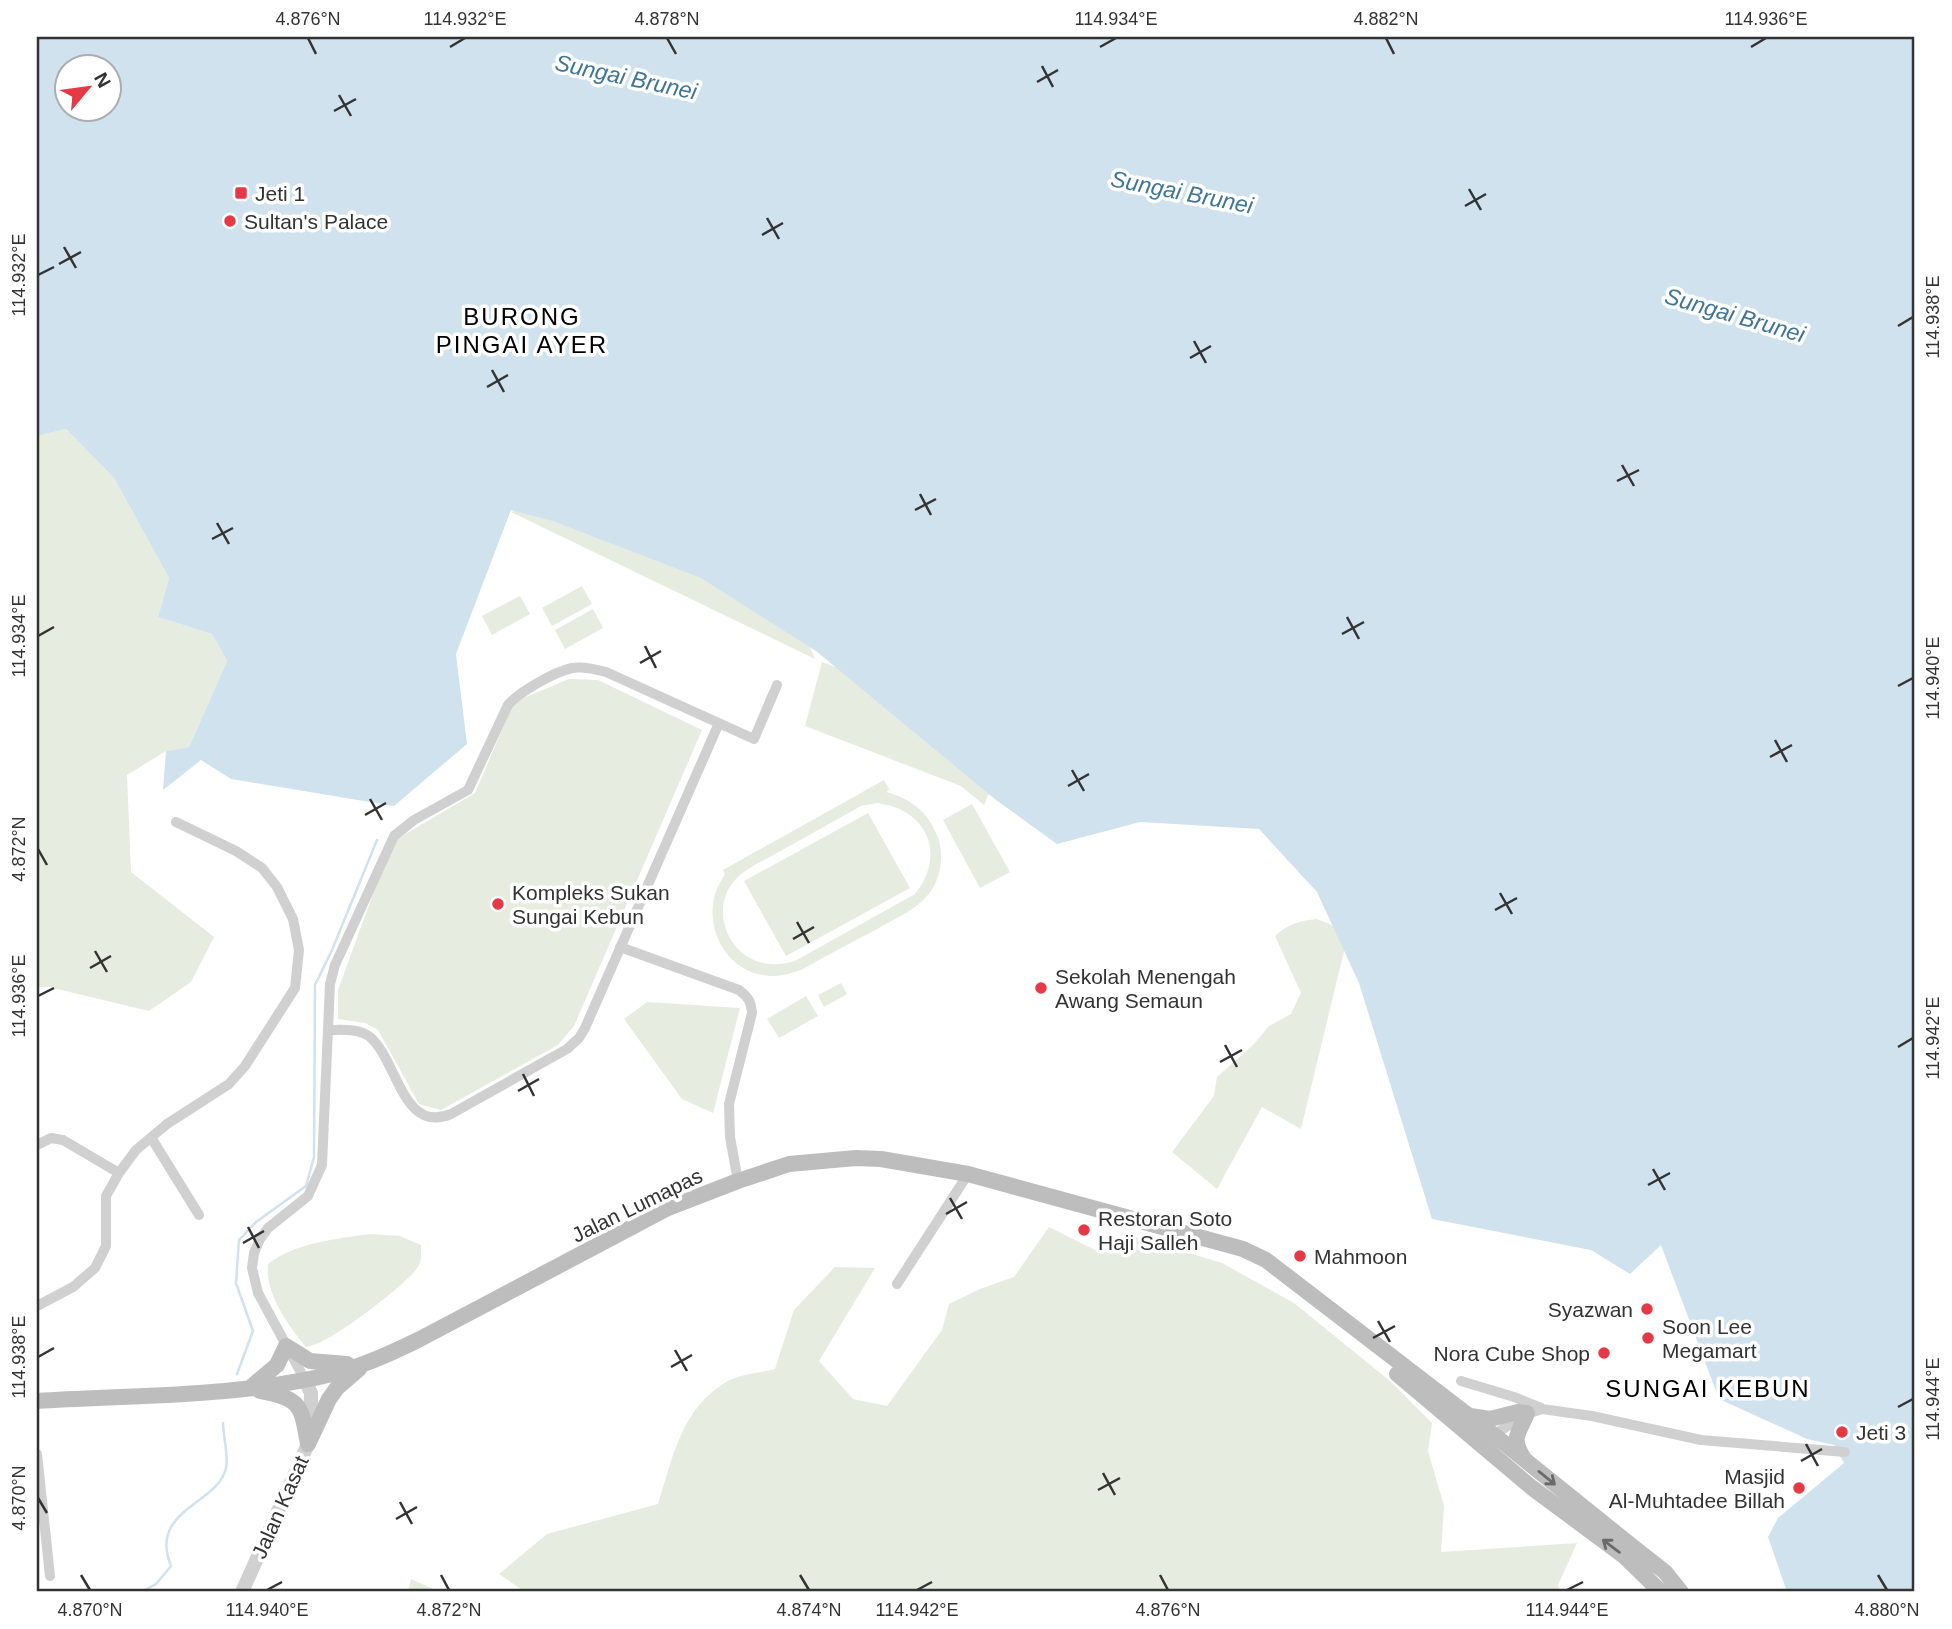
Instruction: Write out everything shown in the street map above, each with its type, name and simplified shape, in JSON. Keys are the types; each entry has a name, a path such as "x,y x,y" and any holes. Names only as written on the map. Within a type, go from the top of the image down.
{"main road":[{"name":"Jalan Lumapas","path":"37,1401 250,1389 304,1380 365,1364 381,1359 481,1308 668,1208 789,1164 856,1158 881,1159 968,1174 1243,1249 1266,1260 1468,1416 1488,1441"},
{"name":"Jalan Lumapas","path":"1266,1260 1322,1312 1434,1407 1443,1408 1488,1441"},
{"path":"250,1389 277,1365 286,1346 310,1361 365,1364"},
{"path":"308,1444 329,1399 337,1388 365,1364"},
{"path":"250,1389 282,1395 298,1406 308,1444"},
{"path":"1468,1416 1490,1419 1535,1411"},
{"path":"1526,1461 1516,1447 1517,1433 1535,1411"},
{"path":"1488,1441 1526,1461 1665,1572 1681,1592"},
{"path":"1488,1441 1524,1476 1531,1487 1624,1556 1661,1592"}],"street":[{"path":"304,1380 258,1293 252,1268 254,1254 268,1228 308,1196 322,1165 330,984 335,965 394,836 404,826 468,790 514,698 561,672 572,668 594,668 754,739 777,685"},
{"path":"328,1030 358,1031 369,1036 379,1048 409,1102 427,1118 441,1119 567,1049 579,1038 719,723"},
{"path":"37,1306 74,1287 95,1268 106,1246 106,1196 136,1150 167,1124 229,1084 246,1066 295,988 299,950 292,919 277,887 262,868 236,851 176,822"},
{"path":"620,947 739,990 751,1003 752,1013 729,1104 730,1137 738,1181"},
{"path":"37,1146 51,1138 63,1140 119,1173"},
{"path":"152,1139 199,1215"},
{"path":"897,1284 968,1174"},
{"name":"Jalan Kasat","path":"242,1592 308,1444 312,1402 304,1380"},
{"path":"1461,1381 1514,1397 1535,1411 1592,1416 1701,1440 1743,1446 1845,1452"},
{"path":"1488,1441 1535,1411"},
{"path":"37,1454 50,1576"}],"shaded area":[{"path":"66,429 114,478 169,578 158,617 212,634 227,661 189,747 166,751 127,775 131,872 214,937 191,982 149,1011 49,987 37,987 37,436"},
{"path":"538,502 625,535 802,628 815,659 511,512"},
{"path":"582,586 592,604 552,626 542,608"},
{"path":"520,596 530,614 492,635 482,616"},
{"path":"593,609 603,628 565,649 555,630"},
{"path":"822,662 838,668 1001,765 984,805 961,786 805,726"},
{"name":"Kompleks Sukan Sungai Kebun","path":"569,679 598,680 702,730 574,1026 558,1045 441,1110 419,1104 378,1030 365,1023 338,1019 338,990 392,842 475,793 514,702"},
{"path":"884,780 889,789 886,792 910,802 928,819 937,835 941,850 936,883 916,906 801,970 778,976 763,975 738,965 721,945 713,921 713,907 716,891 725,874 723,870","holes":["877,803 909,814 927,836 930,864 925,879 915,894 795,961 766,964 740,951 728,935 723,915 725,896 740,875 755,864 861,806"]},
{"path":"972,804 1010,872 980,888 943,820"},
{"path":"868,813 910,888 786,956 744,881"},
{"path":"1317,919 1332,925 1346,943 1301,1129 1262,1107 1217,1189 1172,1152 1214,1096 1217,1077 1254,1044 1269,1026 1291,1014 1301,993 1275,936 1294,924"},
{"path":"841,983 847,994 824,1007 818,995"},
{"path":"806,996 818,1016 779,1038 767,1019"},
{"path":"647,1002 740,1008 713,1113 682,1099 624,1019"},
{"path":"1049,1227 1103,1254 1123,1233 1222,1263 1294,1303 1390,1381 1432,1423 1428,1451 1444,1506 1441,1552 1577,1543 1558,1585 1561,1592 525,1592 499,1574 547,1534 658,1504 681,1435 699,1405 728,1381 775,1369 794,1310 835,1267 875,1268 819,1361 853,1399 887,1406 942,1330 949,1304 1014,1277"},
{"path":"370,1234 400,1236 421,1245 418,1267 398,1287 348,1326 331,1337 306,1347 285,1319 274,1298 268,1264 304,1246"},
{"path":"411,1579 440,1592 408,1592"}],"water":[{"name":"Sungai Brunei","path":"37,37 1915,37 1915,1592 1787,1592 1768,1537 1778,1518 1844,1463 1834,1445 1807,1439 1719,1399 1661,1245 1630,1274 1591,1250 1432,1219 1359,983 1317,892 1259,829 1140,822 1057,844 996,800 816,651 701,578 553,521 511,510 456,654 467,744 394,806 231,779 201,760 163,790 166,751 189,747 227,661 212,634 158,617 169,578 114,478 66,429 37,436"}],"waterway":[{"path":"237,1374 253,1331 236,1283 239,1240 256,1222 306,1186 314,1157 315,985 377,840"},
{"path":"141,1592 156,1584 171,1566 166,1547 169,1532 176,1520 211,1491 226,1468 223,1423"}],"place":[{"name":"Jeti 1","path":"241,193"},
{"name":"Sultan's Palace","path":"230,221"},
{"name":"Kompleks Sukan Sungai Kebun","path":"498,904"},
{"name":"Sekolah Menengah Awang Semaun","path":"1041,988"},
{"name":"Restoran Soto Haji Salleh","path":"1084,1230"},
{"name":"Mahmoon","path":"1300,1256"},
{"name":"Syazwan","path":"1647,1309"},
{"name":"Soon Lee Megamart","path":"1648,1338"},
{"name":"Nora Cube Shop","path":"1604,1353"},
{"name":"Jeti 3","path":"1842,1432"},
{"name":"Masjid Al-Muhtadee Billah","path":"1799,1488"}],"district":[{"name":"BURONG PINGAI AYER","path":"522,330"},
{"name":"SUNGAI KEBUN","path":"1708,1388"}]}
